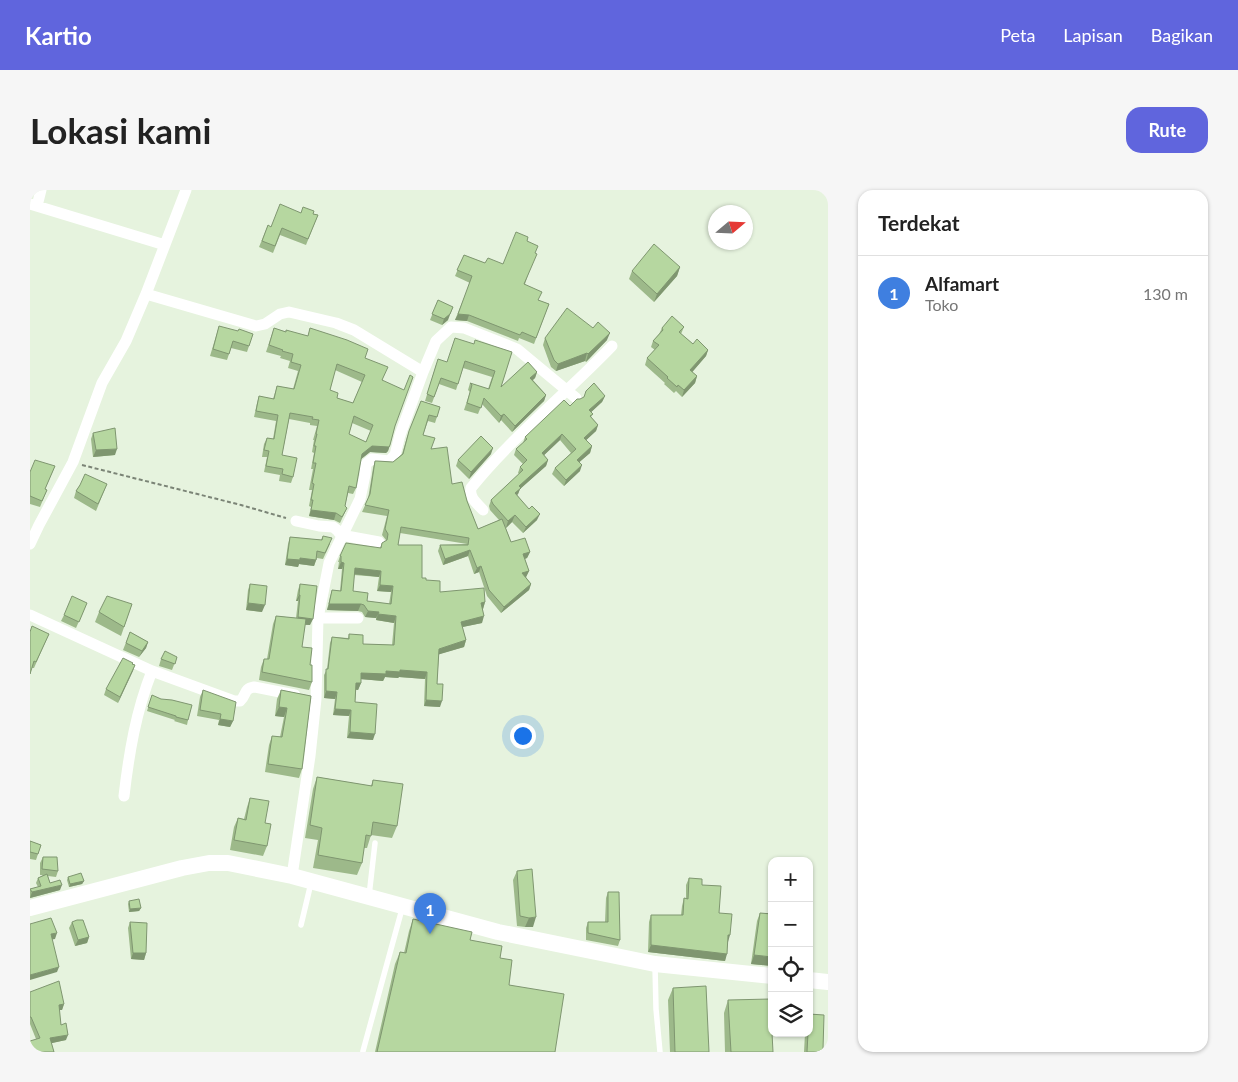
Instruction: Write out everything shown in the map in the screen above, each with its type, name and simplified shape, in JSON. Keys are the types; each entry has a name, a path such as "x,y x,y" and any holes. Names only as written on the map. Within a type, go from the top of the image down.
{"main road":[{"path":"30,908 182,868 209,863 228,863 292,876 498,932 655,964 768,976"},
{"path":"813,980 828,982"}],"street":[{"path":"41,190 33,205 165,245"},
{"path":"30,544 73,462 102,383 126,341 186,190"},
{"path":"146,294 256,326 265,324 280,314 289,312 336,323 354,330 423,372"},
{"path":"292,876 310,756 316,698 318,618 329,562 360,499 366,464 372,459 389,461 395,455 400,435 436,341 451,327 464,328 516,349 572,394"},
{"path":"483,510 471,494 471,488 480,476 522,432 572,394 612,346"},
{"path":"296,521 333,527 341,535 379,542"},
{"path":"30,615 152,671 234,701 240,701 246,690 254,687 316,698"},
{"path":"318,618 358,618"},
{"path":"124,796 134,731 143,694 152,671"}],"lane":[{"path":"368,897 375,843"},
{"path":"301,925 311,881"},
{"path":"363,1051 402,906"},
{"path":"655,964 656,1009 660,1052"}],"path":[{"path":"73,462 296,521"}],"building":[{"path":"280,204 301,213 303,207 314,211 313,214 318,215 308,239 282,228 275,246 262,241 268,225 271,227"},
{"path":"516,232 528,237 527,241 538,246 535,253 537,254 524,284 542,292 538,300 549,304 536,338 522,332 520,335 469,315 458,314 472,276 457,270 464,255 485,263 488,258 503,264"},
{"path":"654,244 680,267 657,294 632,271"},
{"path":"438,300 453,307 450,314 444,319 432,314"},
{"path":"567,308 593,328 598,322 610,333 588,354 558,364 554,360 545,338"},
{"path":"672,316 684,327 679,332 693,344 697,339 708,350 690,370 697,376 684,390 678,385 677,387 647,358 659,345 653,341"},
{"path":"219,326 238,331 239,329 253,334 249,346 233,341 229,354 213,349"},
{"path":"274,328 308,336 310,328 368,349 365,358 388,367 382,380 404,390 410,375 413,377 389,447 372,446 362,454 356,488 349,486 345,506 347,508 342,517 336,513 311,510 314,484 312,483 316,463 313,463 316,446 314,446 319,420 312,419 313,417 290,413 282,455 297,458 293,477 282,474 283,469 266,466 269,451 264,450 267,438 274,439 278,415 256,411 259,396 274,399 277,386 294,389 301,365 291,362 293,354 269,345","holes":["337,364 365,375 353,403 337,398 338,393 330,390","354,416 373,425 366,442 349,434"]},
{"path":"455,338 474,344 475,340 512,352 501,387 528,362 537,372 530,378 546,395 515,426 504,414 501,416 484,398 481,408 467,403 472,385 470,383 489,389 495,371 465,361 458,384 441,378 434,397 427,394 438,359 447,362"},
{"path":"594,383 605,396 589,410 593,414 590,416 598,425 584,438 592,446 577,460 582,465 566,480 555,468 576,449 562,434 542,453 548,460 519,486 521,488 515,493 529,509 532,506 540,514 526,527 515,515 508,521 491,500 523,470 520,467 527,460 516,449 527,439 525,437 564,400 570,406 577,399 584,397 586,391"},
{"path":"421,401 440,407 437,417 429,415 423,435 435,438 431,449 447,447 452,484 462,482 478,529 502,519 511,542 525,538 530,552 523,554 529,571 522,573 531,584 504,607 489,590 481,566 477,568 470,550 445,559 440,545 468,545 469,538 401,527 398,545 422,545 422,578 440,581 440,592 484,588 485,602 481,603 484,616 461,622 466,640 439,649 437,684 443,684 442,701 426,700 427,672 400,670 400,672 386,671 386,674 361,673 361,683 356,683 355,702 377,704 375,734 350,732 351,710 335,709 337,692 326,691 326,669 328,669 332,637 349,639 349,634 363,635 363,644 394,645 396,616 368,611 361,604 329,604 332,590 341,591 344,563 341,562 340,556 346,543 381,548 382,543 387,540 388,534 385,529 389,510 365,505 370,494 375,461 393,462 403,454 409,431","holes":["355,568 381,571 380,585 393,586 391,604 367,601 368,593 353,591"]},
{"path":"115,428 117,449 96,450 93,433"},
{"path":"481,436 493,448 471,472 458,460"},
{"path":"35,460 55,466 42,501 30,496 30,472"},
{"path":"85,474 107,484 98,504 76,491"},
{"path":"323,536 332,538 325,553 317,551 316,560 287,559 290,537 322,540"},
{"path":"250,584 267,586 265,605 248,603"},
{"path":"300,584 317,586 313,619 298,617"},
{"path":"72,596 87,603 79,622 64,615"},
{"path":"107,596 132,604 124,627 99,612"},
{"path":"276,616 306,619 302,647 312,648 310,665 312,665 312,682 262,672 264,659 269,659"},
{"path":"32,626 49,634 36,662 34,661 30,674 30,632"},
{"path":"130,632 148,642 142,651 126,643"},
{"path":"165,651 177,657 175,664 161,659"},
{"path":"123,658 135,665 120,697 106,689"},
{"path":"203,690 236,702 233,721 220,719 221,714 200,710"},
{"path":"281,690 311,696 302,769 268,764 272,736 282,737 287,708 279,707"},
{"path":"152,695 161,699 192,705 188,720 148,707"},
{"path":"317,777 372,786 373,780 403,784 397,826 373,822 371,836 366,835 362,863 318,855 322,828 310,825"},
{"path":"250,798 269,801 265,823 271,824 267,846 234,840 238,818 246,820"},
{"path":"30,841 41,845 38,854 30,852"},
{"path":"43,857 57,857 58,871 42,869"},
{"path":"532,869 536,917 529,918 520,916 517,871"},
{"path":"81,873 84,881 70,884 68,877"},
{"path":"47,874 50,883 60,880 62,885 32,892 30,889 41,886 38,878"},
{"path":"689,878 702,879 702,885 721,886 719,913 732,914 727,954 651,945 651,915 683,915 684,898 688,899"},
{"path":"608,892 619,892 620,940 588,933 588,922 608,922"},
{"path":"139,899 141,908 130,909 129,901"},
{"path":"760,913 768,914 768,957 754,955"},
{"path":"51,918 57,933 51,934 59,967 30,975 30,924"},
{"path":"413,919 472,932 470,940 502,946 500,958 512,960 509,985 564,994 555,1052 377,1052 400,952 406,953"},
{"path":"83,920 89,937 78,940 72,922"},
{"path":"130,922 147,923 146,953 133,953"},
{"path":"59,981 64,1004 59,1005 61,1025 66,1023 68,1035 50,1038 54,1052 30,1052 30,1041 40,1038 30,1017 30,992"},
{"path":"706,986 709,1052 675,1052 673,988"},
{"path":"768,999 768,1037 772,1037 773,1052 731,1052 728,1000"},
{"path":"813,1014 824,1015 823,1049 828,1049 828,1052 807,1052 808,1037 813,1037"}],"place":[{"name":"Alfamart","path":"430,934"}]}
